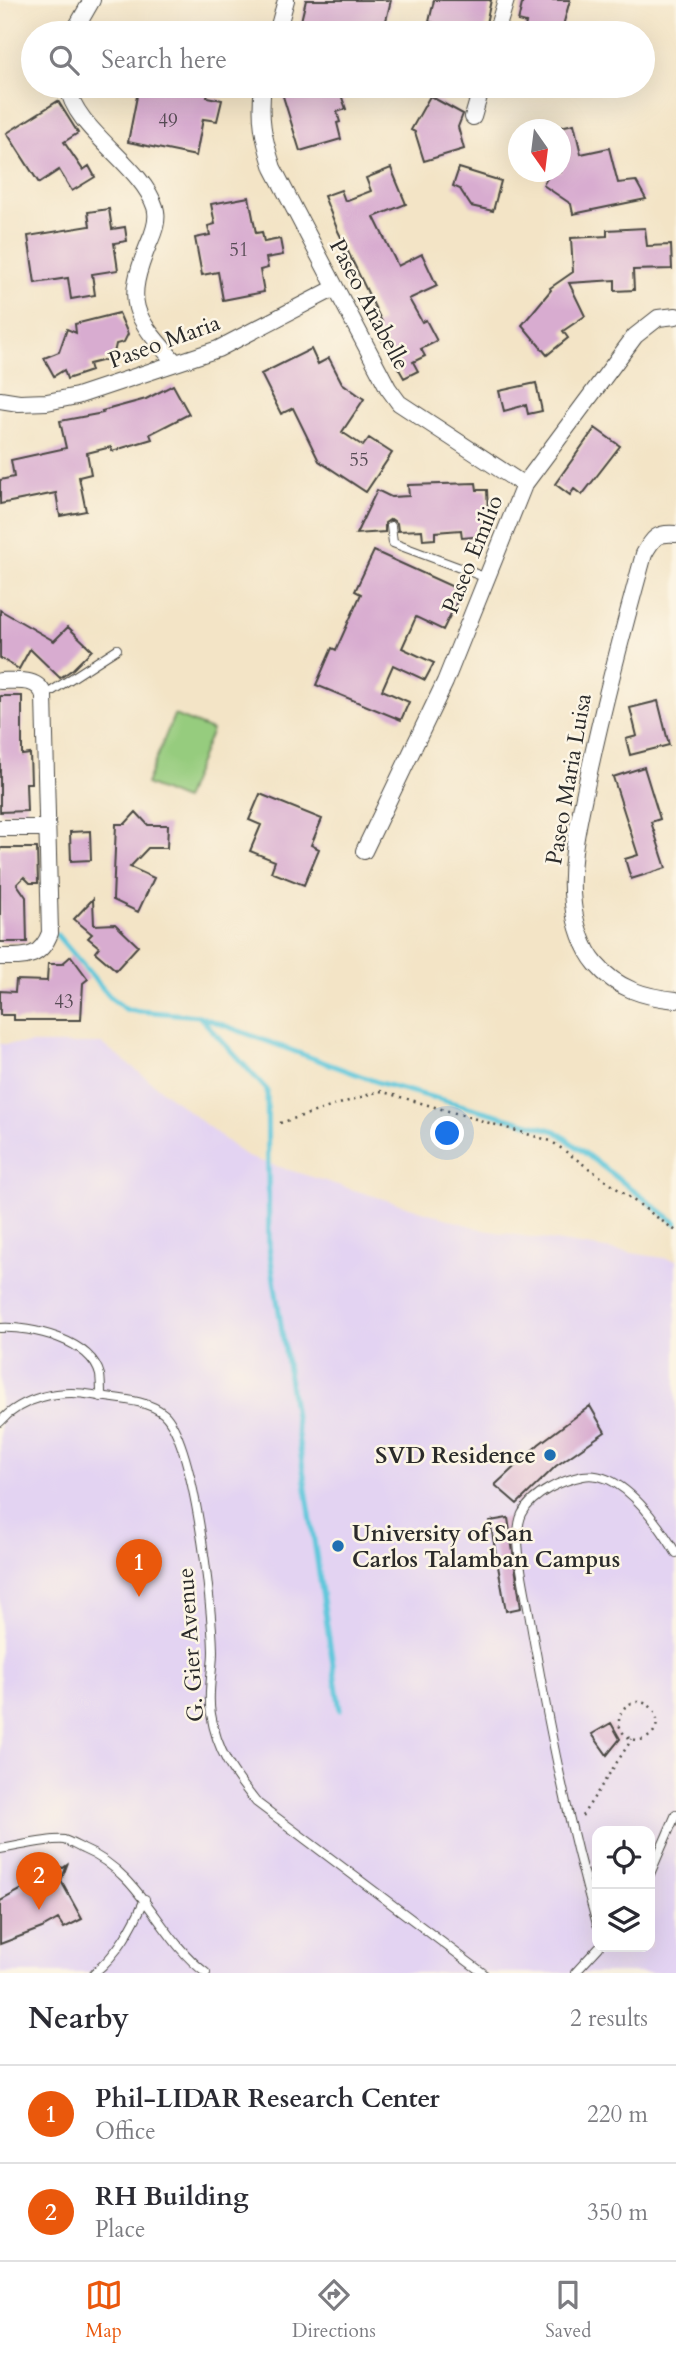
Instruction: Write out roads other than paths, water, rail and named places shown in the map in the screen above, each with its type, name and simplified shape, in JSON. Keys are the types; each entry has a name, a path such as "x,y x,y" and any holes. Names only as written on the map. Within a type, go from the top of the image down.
{"street":[{"path":"80,21 92,0"},
{"path":"280,21 286,0"},
{"path":"500,21 506,0"},
{"path":"73,98 79,113 148,192 156,209 156,227 138,271 135,295 137,313 146,330 175,362"},
{"name":"Paseo Anabelle","path":"261,98 262,136 273,168 388,388 399,403 524,485"},
{"path":"473,117 479,98"},
{"name":"Paseo Maria","path":"0,400 19,403 47,402 77,396 218,349 335,288"},
{"name":"Paseo Emilio","path":"364,851 445,682 524,485 635,335 657,318 676,316"},
{"name":"Paseo Maria Luisa","path":"676,534 664,533 652,541 644,554 604,699 577,832 573,904 582,939 595,963 619,985 649,997 676,1000"},
{"path":"0,681 33,682 43,690 50,933 45,946 36,954 0,957"},
{"path":"0,828 47,828"}],"lane":[{"path":"391,526 393,543 487,578"},
{"path":"44,696 117,649"},
{"path":"0,1328 12,1327 43,1332 83,1350 100,1373 102,1397"},
{"name":"G. Gier Avenue","path":"0,1422 11,1409 40,1398 86,1394 138,1402 163,1414 176,1434 197,1506 213,1650 210,1712 222,1754 232,1772 256,1802 483,1973"},
{"path":"592,1905 572,1831 547,1715 518,1544 522,1514 538,1496 566,1479 592,1474 627,1489 664,1533 676,1553"},
{"path":"655,1862 676,1814"},
{"path":"0,1849 62,1840 98,1855 122,1874 145,1899 190,1961 206,1973"},
{"path":"94,1973 102,1967 132,1929 145,1899"},
{"path":"575,1973 594,1952"}],"waterway":[{"path":"57,935 111,998 127,1010 199,1016 380,1083 556,1131 676,1223"},
{"path":"199,1016 267,1090 269,1247 340,1710"}],"place":[{"name":"SVD Residence","path":"550,1455"},
{"name":"University of San Carlos Talamban Campus","path":"338,1546"},
{"name":"Phil-LIDAR Research Center","path":"139,1597"},
{"name":"RH Building","path":"39,1910"}]}
